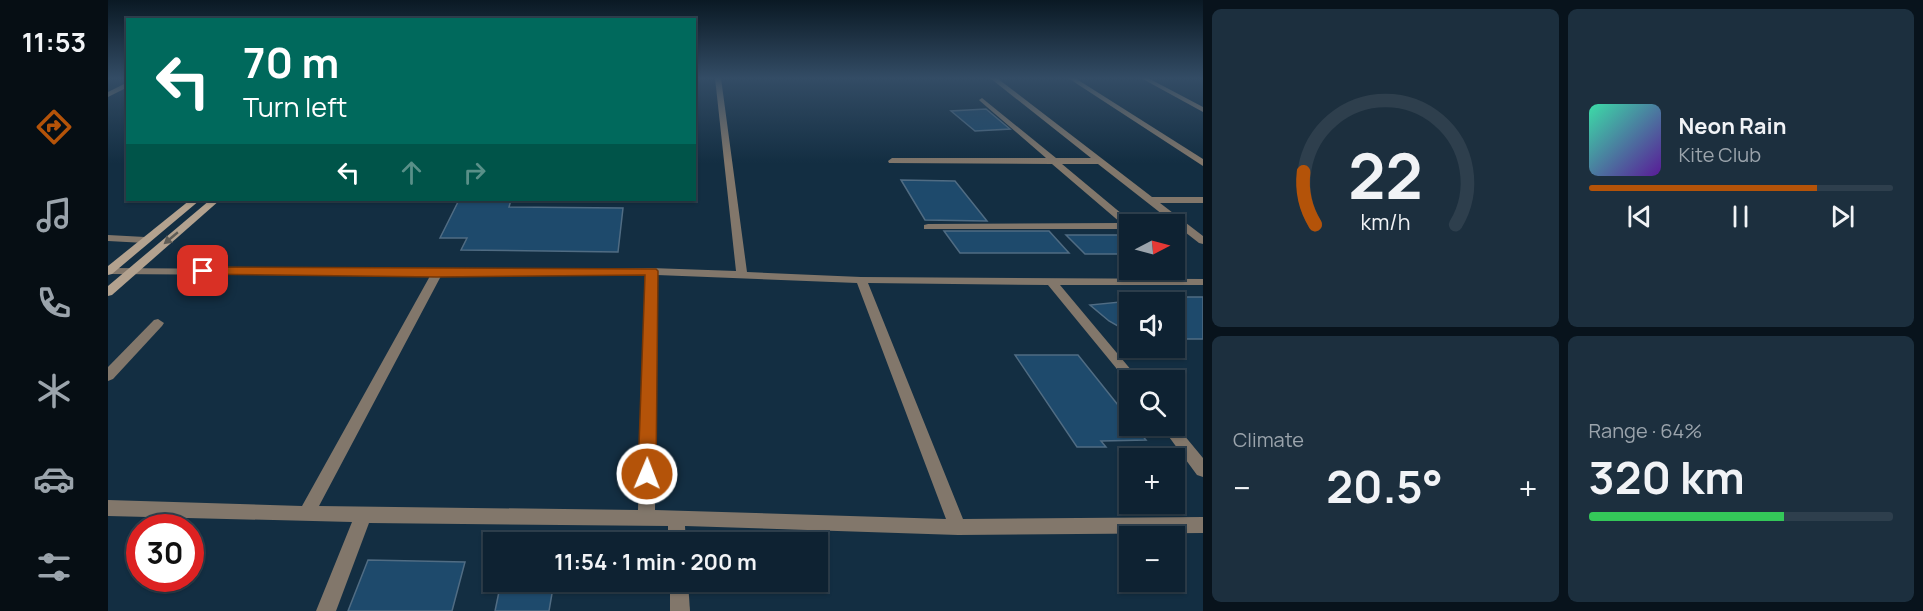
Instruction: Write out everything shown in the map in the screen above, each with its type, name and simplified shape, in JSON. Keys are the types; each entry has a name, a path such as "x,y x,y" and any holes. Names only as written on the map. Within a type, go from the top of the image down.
{"main road":[{"path":"108,271 194,201"},
{"path":"108,292 214,201"}],"street":[{"path":"721,107 742,274"},
{"path":"928,226 1130,226 990,107"},
{"path":"1030,107 1167,214"},
{"path":"1115,107 1203,163"},
{"path":"892,161 1102,161"},
{"path":"1152,200 1203,200"},
{"path":"1185,229 1203,241"},
{"path":"108,238 146,240"},
{"path":"108,271 437,273 651,271 861,280 1053,283 1203,282"},
{"path":"646,519 651,271"},
{"path":"306,514 437,273"},
{"path":"861,280 958,527"},
{"path":"1053,283 1123,370"},
{"path":"108,376 158,323"},
{"path":"1176,436 1203,470"},
{"path":"108,508 306,514 676,518 958,527 1203,525"},
{"path":"326,611 363,515"},
{"path":"676,518 677,532"},
{"path":"679,592 680,611"}],"building":[{"path":"986,109 1010,129 975,131 951,111"},
{"path":"901,180 955,181 987,221 925,220"},
{"path":"458,201 511,201 509,207 623,208 618,252 461,250 467,238 440,238"},
{"path":"944,231 1049,231 1069,253 960,253"},
{"path":"1066,235 1119,235 1119,254 1085,254"},
{"path":"1185,297 1203,297 1203,339 1185,339"},
{"path":"1119,302 1119,327 1109,321 1090,305"},
{"path":"1015,355 1078,355 1119,406 1119,436 1143,436 1146,440 1101,441 1106,447 1077,447"},
{"path":"368,560 465,562 452,611 348,611"},
{"path":"499,592 552,592 549,611 495,611"}],"route":[{"path":"203,271 437,273 651,271 647,474"}]}
